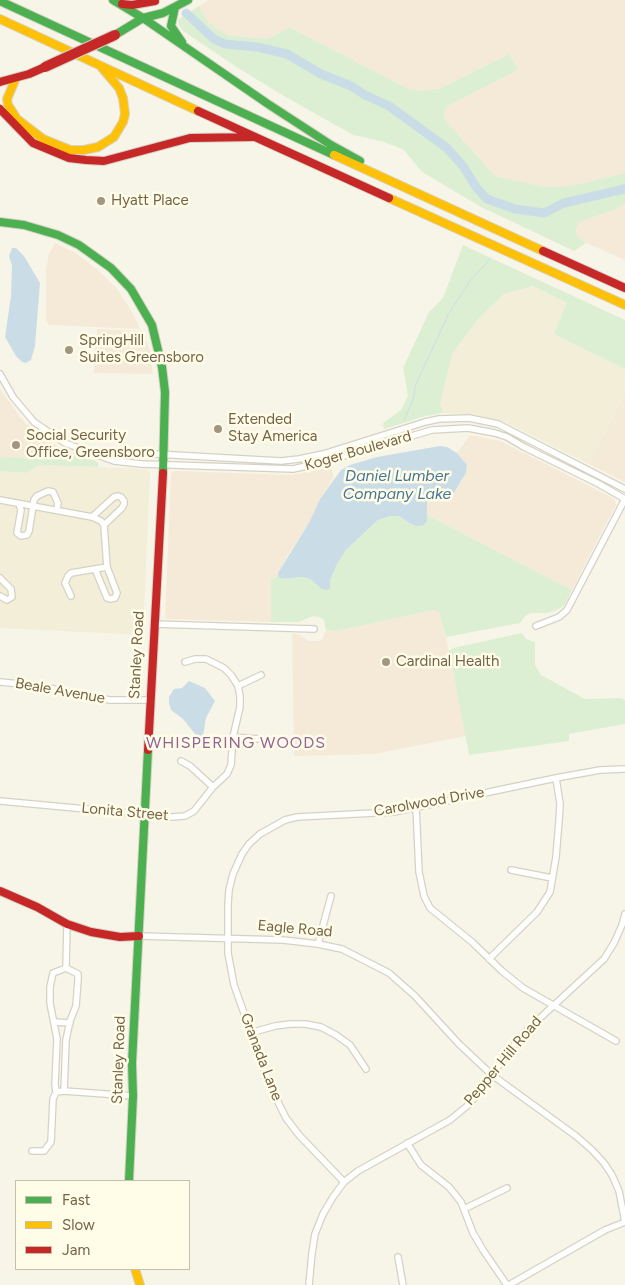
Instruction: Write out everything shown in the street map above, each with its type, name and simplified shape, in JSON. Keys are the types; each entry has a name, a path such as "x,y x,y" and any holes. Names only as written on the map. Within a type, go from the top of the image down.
{"main road":[{"path":"0,82 45,67 115,35 143,18 162,13 188,0"},
{"path":"0,1 625,288"},
{"path":"143,18 156,1"},
{"path":"118,2 132,5 156,1"},
{"path":"118,2 331,145 422,196"},
{"path":"174,7 171,26 186,47"},
{"path":"0,19 625,305"},
{"path":"16,78 7,99 8,105 17,119 43,139 56,146 70,150 84,150 98,147 114,137 123,122 125,114 123,98 119,88 100,65"},
{"path":"0,108 16,127 33,142 49,152 69,158 86,160 104,161 190,138 255,137"},
{"name":"Stanley Road","path":"0,222 24,224 44,230 79,245 111,268 136,297 152,325 162,367 164,392 163,459 132,1063 133,1096 129,1180"},
{"name":"Eagle Road","path":"0,892 37,907 67,924 91,932 120,936 139,936"},
{"path":"135,1270 140,1285"}],"street":[{"path":"0,374 13,397 34,422 66,443 94,452 163,459"},
{"name":"Koger Boulevard","path":"163,459 299,459 323,454 424,422 469,418 501,426 625,489"},
{"name":"Koger Boulevard","path":"163,459 293,469 320,463 432,430 468,428 507,437 625,499"},
{"path":"94,452 102,457 114,460 163,459"},
{"path":"19,504 21,510 17,533 21,536 26,535 29,531 36,496 48,491 53,492 58,503 56,510"},
{"path":"92,517 114,497 121,497 124,504 122,508 104,525"},
{"path":"536,626 559,617 567,610 625,499"},
{"path":"0,500 92,517 101,521 104,525 107,567 117,593 115,598 110,599 104,592 95,569"},
{"path":"71,596 65,582 71,573 107,567"},
{"path":"0,578 11,589 12,597 6,600 0,596"},
{"path":"154,624 314,630"},
{"path":"184,662 195,659 206,659 214,662 224,668 238,686 261,675"},
{"name":"Beale Avenue","path":"0,682 40,686 110,700 150,700"},
{"name":"Lonita Street","path":"0,801 172,817 185,816 194,811 213,787 227,774 231,765 233,737 240,707 238,686"},
{"path":"233,737 259,740"},
{"path":"181,761 190,766 213,787"},
{"name":"Carolwood Drive","path":"228,940 229,890 233,874 242,854 260,834 284,820 297,817 394,812 556,778 600,770 625,769"},
{"path":"489,958 537,912 550,892 560,804 556,778"},
{"path":"416,806 419,872 424,896 430,908 472,942 502,972 523,988 616,1041"},
{"path":"511,870 552,878"},
{"path":"318,944 331,896"},
{"name":"Pepper Hill Road","path":"309,1285 315,1234 323,1214 344,1182 358,1171 450,1120 468,1106 522,1036 604,959 614,943 625,914"},
{"path":"66,968 67,924"},
{"name":"Eagle Road","path":"139,936 228,940 282,940 318,944 342,949 389,973 415,996 459,1044 492,1075 576,1136 604,1163 619,1191 625,1222"},
{"name":"Granada Lane","path":"228,940 229,963 234,985 270,1086 286,1118 299,1135 344,1182"},
{"path":"32,1151 44,1150 51,1142 53,1099 56,1092 57,1039 50,1003 51,979 53,973 66,968 78,974 78,999 66,1040 64,1091"},
{"path":"55,1022 70,1022"},
{"path":"250,1033 290,1024 321,1027 350,1045 366,1069"},
{"path":"56,1092 133,1096"},
{"path":"407,1143 421,1165 449,1187 464,1209 473,1233 483,1250 508,1285 605,1230 625,1222"},
{"path":"464,1209 507,1188"},
{"path":"398,1257 403,1285"}],"shaded area":[{"path":"209,0 625,0 625,173 570,186 545,187 494,176 444,119 446,107 518,70 509,54 441,88 424,91 409,89 289,27 268,39 227,35 208,22 199,6"},
{"path":"625,204 625,260 586,243 578,237 575,232 579,222 617,209"},
{"path":"55,243 77,254 99,271 118,290 135,317 140,329 49,325 46,321 46,269 49,254"},
{"path":"533,286 568,303 555,334 625,369 625,393 589,464 505,422 473,414 443,413 440,404 452,354 479,318 504,294"},
{"path":"97,329 143,331 150,351 153,374 94,373"},
{"path":"0,389 20,417 33,430 49,442 65,450 62,459 0,457"},
{"path":"625,393 625,482 589,464"},
{"path":"470,435 500,441 613,498 615,501 616,505 572,590 427,515 427,494 429,491 438,489 454,493 462,481 467,465 457,453"},
{"path":"39,465 147,469 150,473 143,635 0,628 0,471 26,473"},
{"path":"331,467 334,477 320,499 310,521 288,555 278,576 271,579 271,622 167,619 165,617 171,474 173,472 292,475"},
{"path":"435,610 439,612 446,637 466,736 374,754 294,756 292,633 300,635 308,641 319,641 323,638 326,630 335,631"}],"green space":[{"path":"199,6 208,22 227,35 268,39 289,27 409,89 424,91 441,88 509,54 518,70 446,107 444,119 495,176 545,187 570,186 625,173 625,204 617,209 579,222 575,232 586,243 574,251 481,207 422,172 404,150 384,142 353,135 238,68 183,31 179,25 178,21 180,18"},
{"path":"463,245 625,320 625,369 554,334 567,303 533,286 504,294 479,318 452,354 440,404 443,413 426,416 384,429 383,423 401,410 408,396 403,368 429,312 443,298"},
{"path":"65,450 98,462 98,467 39,465 26,473 0,471 0,457 61,459"},
{"path":"427,515 572,590 565,604 555,611 531,613 525,616 520,623 446,637 439,612 435,610 335,631 326,630 324,620 313,616 299,622 271,622 271,579 278,576 281,579 303,577 310,579 322,589 330,589 330,581 337,564 346,550 378,520 390,516 399,516 409,523 427,521"},
{"path":"522,633 526,639 535,642 535,665 541,675 585,699 620,698 625,700 625,724 569,734 569,741 469,755 449,651 453,648"}],"water":[{"path":"12,248 16,248 24,256 40,283 35,346 31,360 26,363 16,356 5,337 11,296 12,266 9,256"},
{"name":"Daniel Lumber Company Lake","path":"440,446 447,447 457,453 467,465 466,473 454,493 437,489 429,491 427,494 427,521 424,525 417,526 399,516 390,516 378,520 346,550 337,564 330,581 330,589 322,589 310,579 303,577 281,579 278,576 278,573 310,521 320,499 341,470 350,465 377,457"},
{"path":"189,681 205,688 215,701 206,718 203,736 200,740 183,719 171,710 169,703 169,697 174,689 182,688"}],"waterway":[{"path":"186,13 214,39 225,44 257,47 287,54 321,74 351,86 389,106 447,148 487,199 515,209 544,213 564,203 625,189"},
{"path":"404,420 413,400 416,384 449,313 470,281 490,259"}],"traffic: fast":[{"path":"113,0 143,18 268,104 331,145 360,161"},
{"path":"115,35 143,18 163,13 188,0"},
{"path":"0,1 334,155"},
{"path":"175,7 171,26 182,42"},
{"path":"0,222 24,225 58,235 79,245 111,268 131,289 152,325 162,367 165,392 163,473"},
{"path":"129,1180 133,1096 132,1063 148,750"}],"traffic: slow":[{"path":"0,19 198,111"},
{"path":"16,78 7,99 8,105 17,119 43,139 70,150 84,150 98,147 114,137 123,122 125,114 123,98 119,88 102,68"},
{"path":"334,155 543,251"},
{"path":"389,198 625,305"},
{"path":"135,1270 140,1285"}],"traffic: jam":[{"path":"122,4 132,5 155,1"},
{"path":"45,67 115,35"},
{"path":"0,82 29,74 45,67"},
{"path":"0,109 33,143 69,158 86,160 104,161 190,138 253,137"},
{"path":"198,111 389,198"},
{"path":"543,251 625,288"},
{"path":"148,750 163,473"},
{"path":"0,891 37,907 67,924 91,932 120,937 139,936"}],"place":[{"name":"Hyatt Place","path":"101,201"},
{"name":"SpringHill Suites Greensboro","path":"69,350"},
{"name":"Extended Stay America","path":"218,429"},
{"name":"Social Security Office, Greensboro","path":"16,445"},
{"name":"Cardinal Health","path":"386,662"}],"district":[{"name":"WHISPERING WOODS","path":"236,743"}]}
